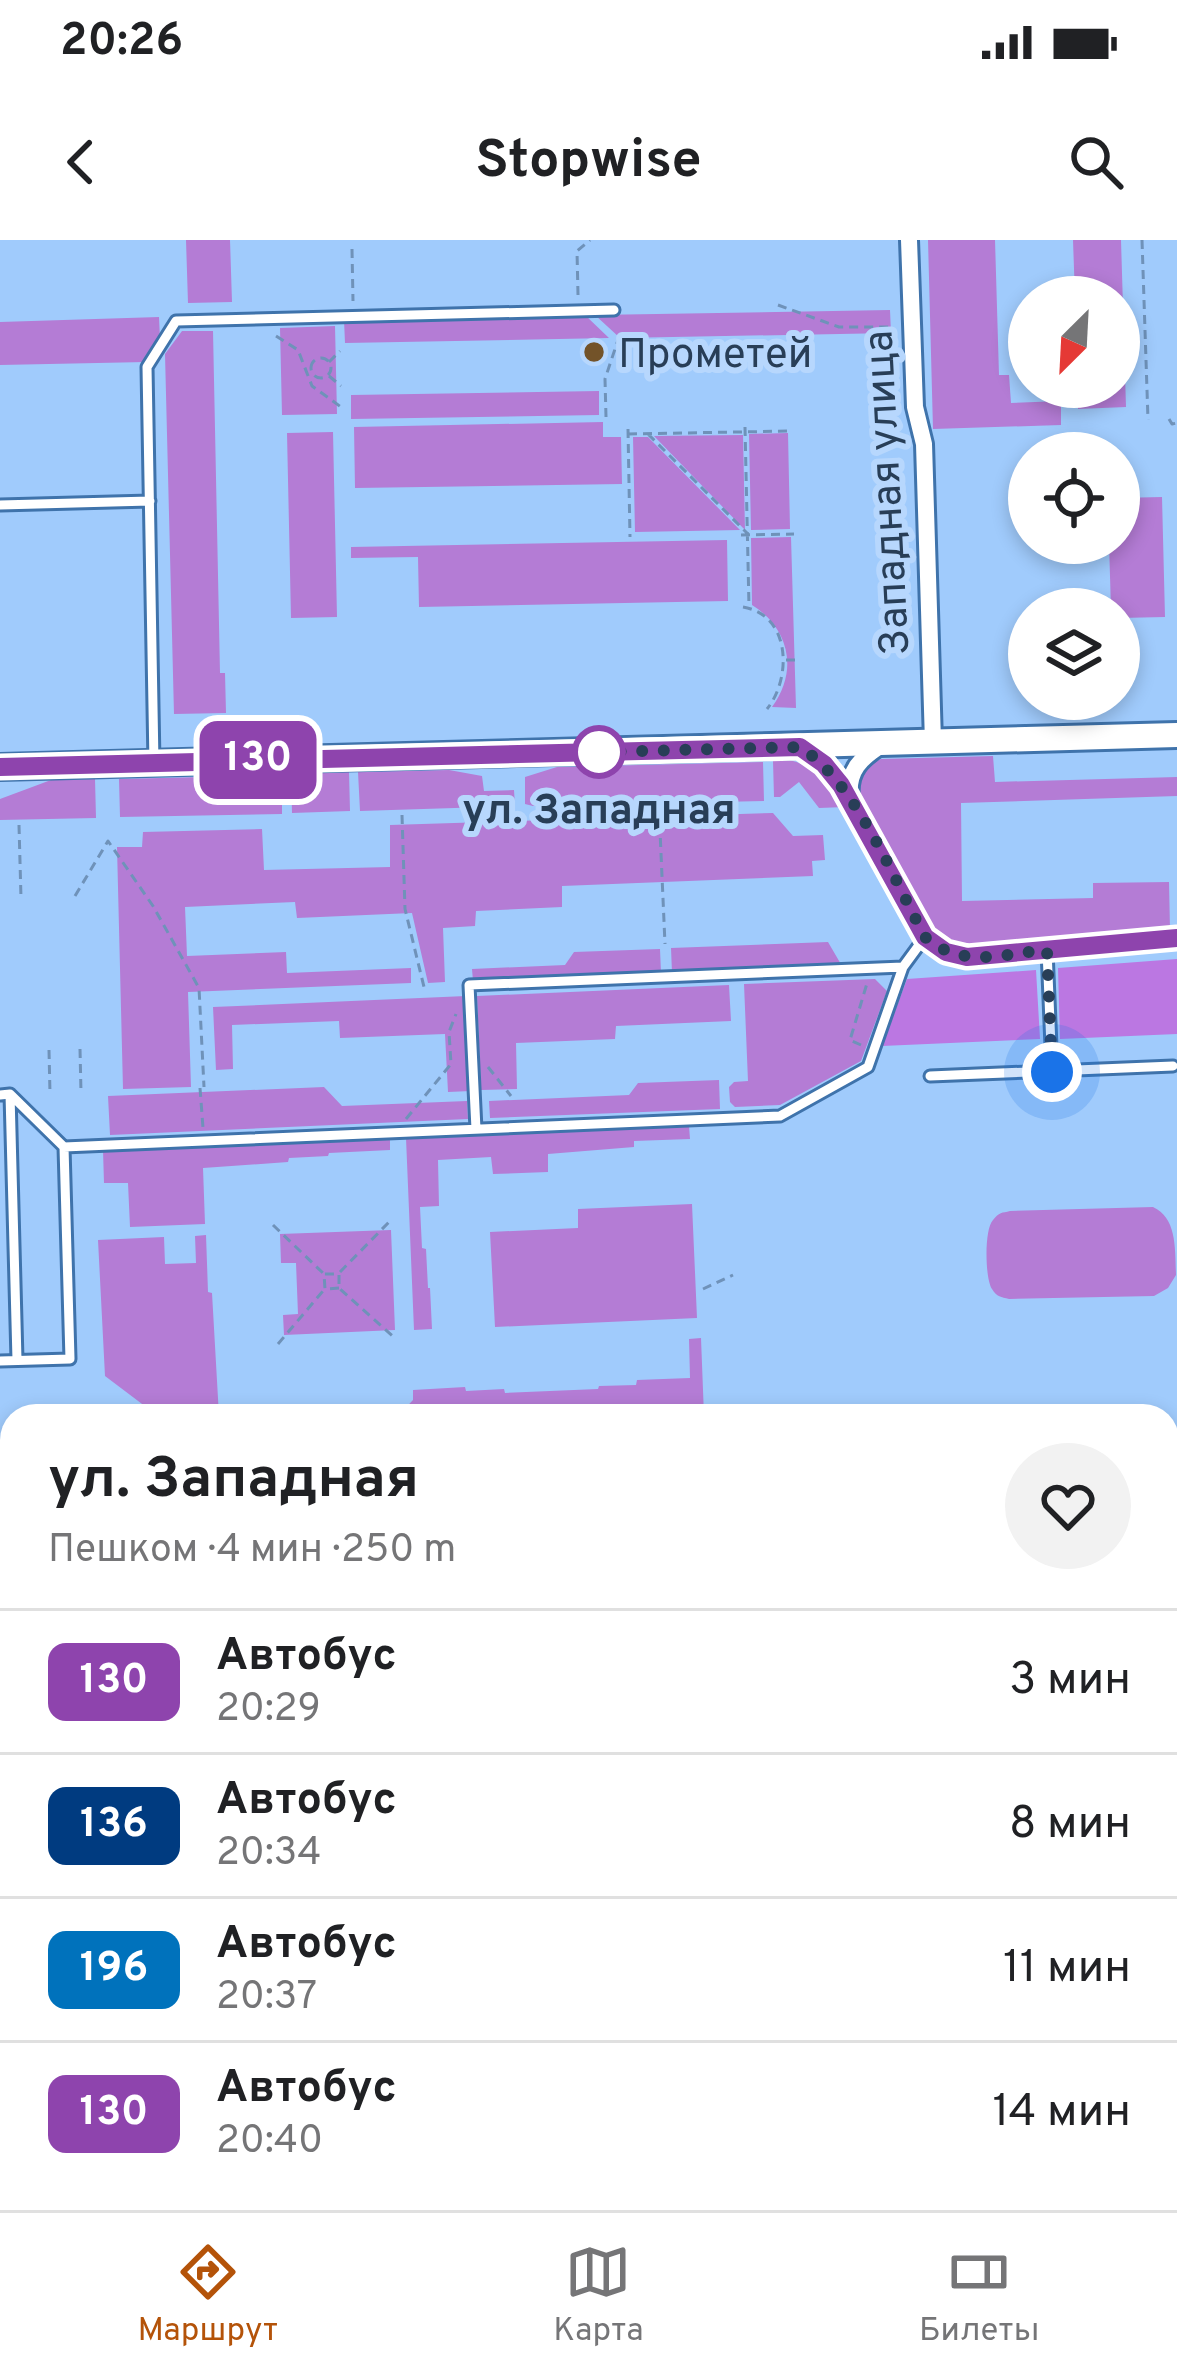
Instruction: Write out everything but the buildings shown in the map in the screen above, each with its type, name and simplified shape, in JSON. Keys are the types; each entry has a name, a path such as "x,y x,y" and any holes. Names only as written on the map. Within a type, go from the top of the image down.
{"street":[{"name":"Западная улица","path":"909,240 914,407 924,444 933,742"},
{"path":"0,767 1177,734"},
{"path":"850,799 855,766 883,744"},
{"path":"800,747 824,764 850,799 925,937 946,952 959,957 1177,938"}],"lane":[{"path":"154,763 147,367 176,321 614,310"},
{"path":"0,505 149,502"},
{"path":"5,1095 64,1147 779,1116 868,1067 903,967 925,937"},
{"path":"1047,950 1052,1072"},
{"path":"476,1129 469,985 903,967"},
{"path":"930,1076 1173,1066"},
{"path":"5,1095 17,1360"},
{"path":"0,1361 70,1359 64,1147"}],"path":[{"path":"578,303 577,251 590,240"},
{"path":"1142,240 1148,420"},
{"path":"352,249 354,309"},
{"path":"778,305 839,327 912,327"},
{"path":"276,336 313,363"},
{"path":"606,417 605,379 618,340"},
{"path":"298,350 308,381 341,406"},
{"path":"329,362 340,350"},
{"path":"320,358 329,362 328,376 314,375 313,363 320,358"},
{"path":"308,381 314,375"},
{"path":"328,376 341,386"},
{"path":"1169,419 1177,423"},
{"path":"746,429 746,607 772,626 784,660 780,689 767,709"},
{"path":"630,537 628,431 791,431"},
{"path":"648,433 745,535 794,534"},
{"path":"784,660 798,660"},
{"path":"659,808 665,944"},
{"path":"402,815 405,909 424,987"},
{"path":"19,825 21,898"},
{"path":"76,896 108,841 153,906 200,988 204,1141"},
{"path":"872,968 850,1040 873,1051"},
{"path":"395,1132 451,1064 449,1032"},
{"path":"472,1047 511,1096"},
{"path":"80,1049 81,1093"},
{"path":"49,1050 50,1094"},
{"path":"339,1288 339,1274 391,1220"},
{"path":"273,1225 324,1274 325,1289 278,1344"},
{"path":"324,1274 339,1274"},
{"path":"703,1289 733,1275"},
{"path":"325,1289 339,1288 396,1339"}],"shaded area":[{"path":"186,240 230,240 232,302 188,303"},
{"path":"928,240 995,240 999,375 1008,375 1008,408 1061,408 1061,425 933,429"},
{"path":"1073,240 1121,240 1122,276 1074,276"},
{"path":"890,310 891,333 620,338 595,315"},
{"path":"585,315 609,338 345,343 344,320"},
{"path":"159,317 160,339 146,362 0,365 0,322"},
{"path":"335,326 337,414 282,415 280,328"},
{"path":"182,331 213,331 220,673 225,673 226,713 174,714 165,354"},
{"path":"599,391 599,415 351,419 351,395"},
{"path":"603,422 603,437 621,437 622,484 355,488 354,427"},
{"path":"333,432 337,617 291,618 287,433"},
{"path":"788,433 790,529 751,530 749,434"},
{"path":"743,435 745,530 654,436"},
{"path":"633,437 648,437 740,530 635,532"},
{"path":"1162,497 1165,617 1140,618 1140,588 1110,588 1110,564 1140,564 1140,498"},
{"path":"791,537 796,708 772,707 785,679 786,651 775,625 752,605 751,538"},
{"path":"727,540 728,601 419,607 418,557 351,558 351,547"},
{"path":"993,756 995,782 1177,777 1177,796 961,803 962,901 1093,898 1093,883 1169,882 1170,930 964,950 946,944 929,930 857,796 860,778 881,759"},
{"path":"791,760 808,768 845,807 819,808 799,782 774,797 773,761"},
{"path":"763,762 764,801 525,804 525,777 557,767"},
{"path":"449,770 482,776 484,791 514,790 515,806 360,811 358,772"},
{"path":"349,772 350,811 292,813 291,774"},
{"path":"282,775 282,814 120,817 119,779"},
{"path":"95,779 96,818 0,820 0,799 51,780"},
{"path":"773,813 793,836 823,835 825,860 812,861 813,876 562,886 562,907 476,911 475,926 443,928 445,982 428,983 412,913 297,918 295,902 185,907 187,956 286,952 287,973 411,968 411,983 188,992 191,1087 123,1089 117,847 142,847 143,832 262,829 264,870 390,867 390,825"},
{"path":"828,942 842,966 672,973 671,948"},
{"path":"660,949 661,973 473,981 472,969 565,965 574,952"},
{"path":"1177,959 1177,1034 1060,1039 1058,968"},
{"path":"1036,970 1040,1039 882,1046 907,979"},
{"path":"875,979 887,991 861,1061 780,1105 735,1107 730,1102 729,1087 748,1081 744,984"},
{"path":"729,985 731,1021 616,1026 615,1039 516,1043 517,1089 481,1090 477,996"},
{"path":"466,996 471,1091 448,1092 445,1034 340,1038 339,1021 232,1025 233,1069 216,1070 213,1007"},
{"path":"719,1080 720,1109 490,1118 489,1101 629,1095 638,1083"},
{"path":"324,1087 342,1106 467,1101 468,1119 110,1135 108,1096"},
{"path":"689,1126 690,1139 634,1141 634,1147 548,1154 548,1172 493,1174 491,1157 438,1160 439,1206 420,1207 432,1329 414,1330 406,1138"},
{"path":"390,1138 390,1150 203,1168 205,1224 130,1227 128,1183 104,1183 103,1150"},
{"path":"692,1204 697,1318 495,1327 490,1232 578,1228 578,1209"},
{"path":"1153,1207 1171,1226 1176,1275 1168,1288 1154,1296 1009,1299 992,1289 987,1243 990,1225 999,1214"},
{"path":"391,1230 395,1330 284,1335 283,1315 298,1314 296,1263 281,1263 280,1234"},
{"path":"206,1235 218,1404 142,1404 105,1376 98,1240 164,1237 165,1264 196,1263 195,1236"},
{"path":"701,1338 704,1404 409,1404 413,1390 598,1389 636,1385 637,1380 690,1378 689,1339"}],"bus line":[{"name":"130","path":"0,767 800,747 824,764 841,785 925,937 946,952 967,957 1177,938"}],"place":[{"name":"Прометей","path":"594,352"},
{"name":"ул. Западная","path":"599,752"}],"route":[{"path":"599,752 800,747 814,756 850,799 925,937 959,957 1047,950 1052,1072"}]}
